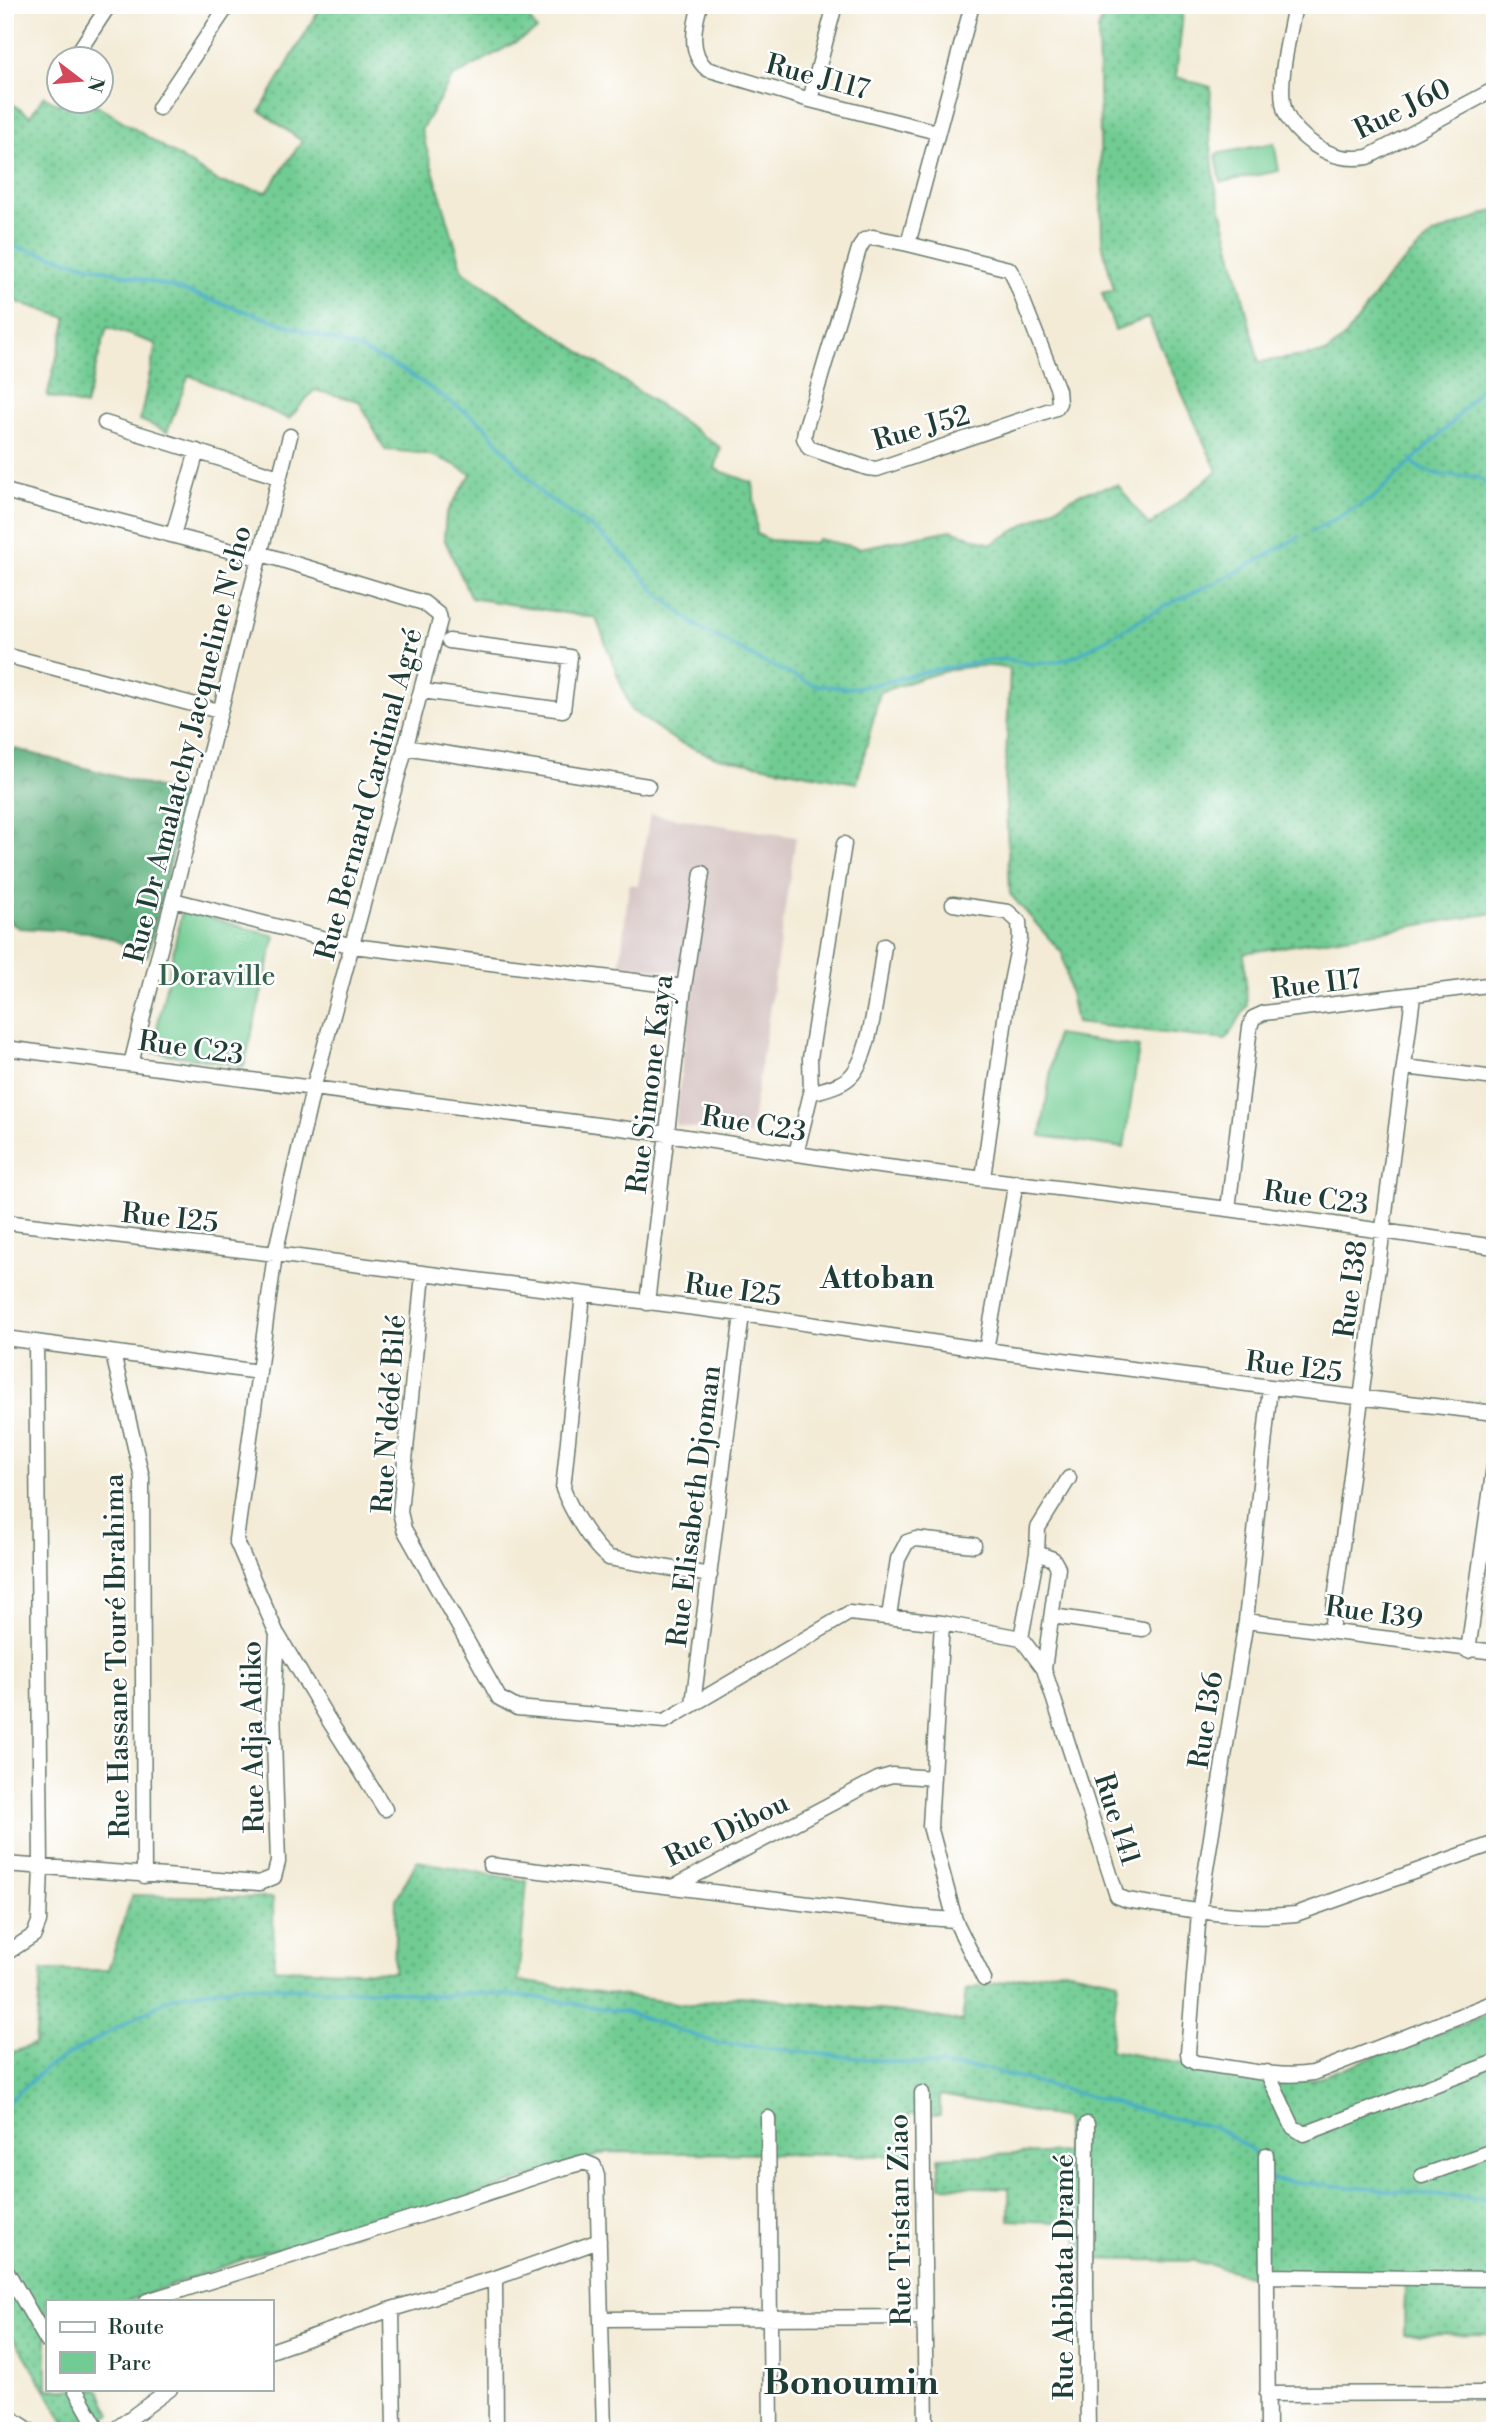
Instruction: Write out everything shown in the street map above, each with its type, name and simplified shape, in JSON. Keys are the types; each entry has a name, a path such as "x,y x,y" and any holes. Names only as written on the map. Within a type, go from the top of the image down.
{"street":[{"path":"82,46 109,5"},
{"path":"159,108 228,5"},
{"name":"Rue J117","path":"700,5 693,37 696,52 701,65 715,73 936,132"},
{"path":"810,100 835,5"},
{"path":"908,244 972,5"},
{"name":"Rue J60","path":"1295,5 1284,69 1286,113 1307,140 1332,155 1355,159 1368,157 1495,89"},
{"name":"Rue J52","path":"873,237 908,244 1011,271 1058,390 1059,404 1052,411 873,469 809,448 804,439 861,243 873,237"},
{"path":"105,423 279,477"},
{"name":"Rue Dr Amalatchy Jacqueline N'cho","path":"131,1064 290,436"},
{"path":"173,535 197,451"},
{"name":"Rue Bernard Cardinal Agré","path":"5,491 258,556 424,603 440,621 313,1089"},
{"path":"422,691 563,710 569,657 449,641"},
{"path":"5,655 219,711"},
{"path":"405,747 648,786"},
{"path":"796,1154 811,1093 810,1058 844,844"},
{"name":"Rue Simone Kaya","path":"647,1303 684,987 702,873"},
{"path":"173,900 353,946 684,987"},
{"path":"953,904 1008,912 1016,917 1020,928 983,1178"},
{"path":"811,1093 840,1084 858,1068 872,1023 884,946"},
{"name":"Rue I17","path":"1228,1209 1250,1027 1254,1018 1264,1013 1495,985"},
{"name":"Rue I38","path":"1331,1631 1413,996"},
{"name":"Rue C23","path":"5,1048 1228,1209 1495,1247"},
{"path":"1405,1066 1495,1078"},
{"name":"Rue Adja Adiko","path":"5,1864 259,1883 274,1877 278,1862 273,1708 277,1634 236,1540 275,1254 313,1089"},
{"path":"986,1350 1016,1182"},
{"name":"Rue I25","path":"5,1222 742,1314 986,1350 1360,1399 1495,1413"},
{"name":"Rue N'dédé Bilé","path":"423,1274 400,1512 404,1529 499,1698 517,1708 665,1721 849,1613 889,1616"},
{"path":"583,1294 563,1489 567,1499 600,1552 610,1558 710,1575"},
{"name":"Rue Elisabeth Djoman","path":"693,1704 742,1314"},
{"path":"5,1338 260,1372"},
{"path":"5,1954 34,1935 39,1922 41,1867 36,1342"},
{"name":"Rue Hassane Touré Ibrahima","path":"113,1354 142,1477 144,1876"},
{"name":"Rue I36","path":"1267,2072 1196,2063 1189,2059 1188,2053 1199,1912 1246,1621 1270,1387"},
{"path":"1468,1651 1495,1459"},
{"path":"974,1545 916,1539 907,1542 898,1559 889,1616 1021,1638 1037,1553 1038,1528 1069,1478"},
{"path":"1037,1553 1053,1559 1058,1568 1044,1669"},
{"path":"1052,1616 1143,1629"},
{"name":"Rue I39","path":"1246,1621 1468,1651 1495,1652"},
{"path":"942,1623 930,1826 955,1920 984,1979"},
{"path":"277,1634 385,1809"},
{"name":"Rue I41","path":"1021,1638 1044,1669 1117,1895 1127,1900 1199,1912 1272,1916 1296,1914 1495,1843"},
{"name":"Rue Dibou","path":"490,1865 673,1887 878,1779 892,1775 933,1778"},
{"path":"673,1887 955,1920"},
{"path":"1267,2072 1300,2075 1313,2073 1495,2002"},
{"path":"1267,2072 1293,2127 1304,2134 1495,2062"},
{"name":"Rue Tristan Ziao","path":"922,2093 926,2431"},
{"path":"768,2118 771,2431"},
{"name":"Rue Abibata Dramé","path":"1087,2124 1088,2431"},
{"path":"1422,2176 1495,2150"},
{"path":"1266,2155 1268,2431"},
{"path":"150,2300 584,2162 594,2166 597,2176 604,2431"},
{"path":"273,2350 599,2241"},
{"path":"5,2269 46,2338"},
{"path":"1267,2276 1495,2279"},
{"path":"495,2278 496,2431"},
{"path":"392,2309 394,2431"},
{"path":"603,2319 925,2317"},
{"path":"76,2390 99,2431"},
{"path":"113,2431 169,2390"},
{"path":"1267,2394 1495,2393"},
{"path":"5,2414 31,2431"}],"shaded area":[{"path":"650,814 796,837 750,1136 675,1125 693,973 620,965 629,884 638,885"}],"green space":[{"path":"322,5 534,5 530,20 537,30 452,78 421,130 463,271 721,448 715,469 753,483 757,534 769,540 814,543 818,539 860,548 951,530 991,544 1081,493 1118,485 1149,526 1217,471 1148,318 1115,330 1102,293 1114,290 1102,243 1098,30 1106,5 1184,5 1176,77 1211,87 1209,127 1215,184 1259,362 1326,353 1346,336 1388,277 1432,235 1495,210 1495,913 1244,953 1247,1006 1226,1040 1076,1023 1062,953 1010,894 1005,782 1010,669 994,666 961,668 880,692 857,783 716,757 678,742 631,710 596,618 471,598 444,538 446,514 471,474 430,455 385,450 359,401 314,390 289,419 189,375 167,432 140,420 156,344 107,327 85,406 47,396 67,318 5,298 5,99 30,116 44,96 46,116 114,116 219,182 267,192 302,141 260,111"},
{"path":"1274,143 1279,171 1221,182 1216,154"},
{"path":"5,746 187,796 147,956 110,938 88,932 19,928 5,920"},
{"name":"Doraville","path":"182,910 275,936 244,1066 152,1052"},
{"path":"1056,1035 1139,1047 1124,1148 1041,1136"},
{"path":"417,1861 527,1881 518,1981 691,2005 740,1996 919,2014 962,2022 966,1990 1061,1969 1118,1981 1110,2050 1196,2067 1312,2080 1495,2012 1495,2334 1404,2335 1405,2282 1260,2278 1195,2261 1078,2259 1077,2223 1009,2220 1009,2188 940,2186 939,2157 1066,2152 1065,2118 940,2095 940,2116 909,2114 911,2156 608,2152 350,2235 269,2250 131,2300 46,2300 46,2390 99,2390 111,2414 84,2431 70,2431 23,2352 5,2328 5,2055 35,2044 42,1970 108,1970 132,1895 273,1898 274,1969 394,1972 396,1899"}],"waterway":[{"path":"5,244 172,287 362,350 405,371 482,423 542,494 594,529 629,560 655,591 697,626 759,660 814,685 849,688 985,661 1006,659 1032,664 1055,662 1076,656 1161,608 1235,573 1299,537"},
{"path":"1311,532 1373,498 1454,421 1495,370"},
{"path":"1412,462 1421,469 1440,475 1478,477 1495,491"},
{"path":"5,2104 47,2067 172,1997 244,1985 325,1990 385,1990 434,1996 475,1993 533,1997 625,2012 714,2042 894,2062 986,2069 1215,2127 1252,2150 1261,2163"},
{"path":"1271,2178 1495,2200"}],"district":[{"name":"Attoban","path":"877,1278"},
{"name":"Bonoumin","path":"851,2382"}]}
